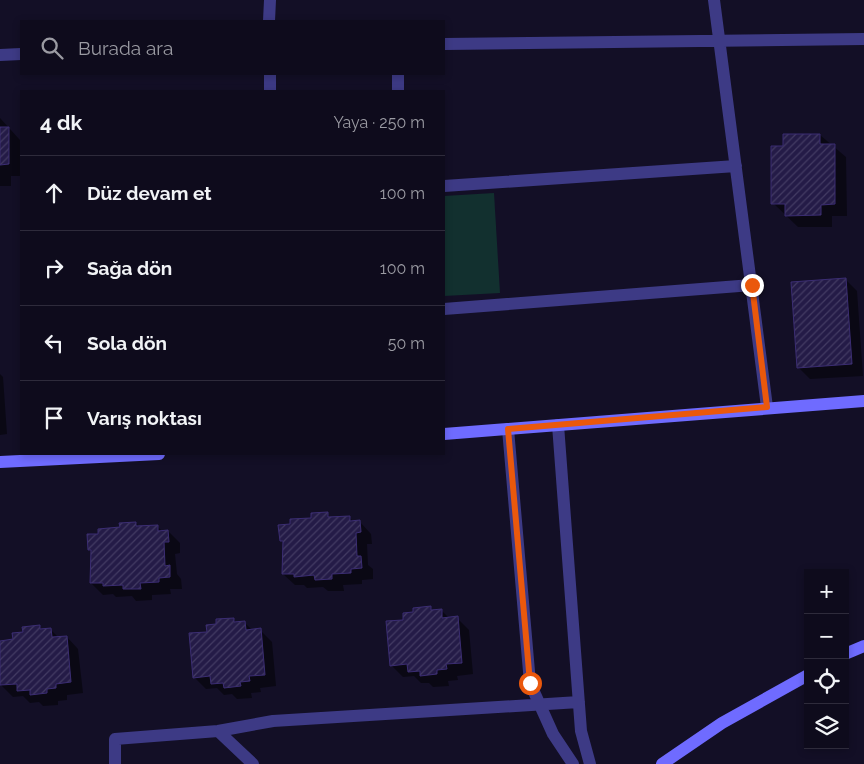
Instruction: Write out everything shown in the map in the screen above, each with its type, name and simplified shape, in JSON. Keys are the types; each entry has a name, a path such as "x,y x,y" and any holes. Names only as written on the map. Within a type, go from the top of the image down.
{"street":[{"path":"269,20 270,0"},
{"path":"714,0 767,407"},
{"path":"445,44 864,39"},
{"path":"0,55 20,54"},
{"path":"270,75 270,90"},
{"path":"398,75 398,90"},
{"path":"445,186 736,166"},
{"path":"445,309 752,285"},
{"path":"445,434 767,407 864,401"},
{"path":"558,424 581,731 590,764"},
{"path":"508,429 530,683 553,734 573,764"},
{"path":"0,462 139,455"},
{"path":"849,652 864,646"},
{"path":"662,764 722,723 804,676"},
{"path":"115,764 115,739 218,732 273,721 579,702"},
{"path":"218,732 253,764"}],"green space":[{"path":"494,193 500,293 445,296 445,196"}],"building":[{"path":"0,127 9,127 9,164 0,165"},
{"path":"783,134 820,134 820,144 835,144 835,204 821,205 821,215 785,216 785,204 771,204 771,146 783,146"},
{"path":"846,278 852,364 797,368 791,282"},
{"path":"328,512 328,517 350,516 350,521 360,520 361,532 356,533 357,556 361,556 362,568 351,569 351,573 332,574 332,579 315,580 314,575 294,577 294,574 282,574 283,541 280,541 278,525 290,524 290,519 311,518 311,513"},
{"path":"136,522 136,526 158,525 158,531 168,530 169,542 164,542 165,566 170,565 170,577 159,578 159,582 140,583 141,589 123,589 123,585 103,586 103,583 90,583 91,550 88,550 87,534 98,534 98,529 120,527 119,523"},
{"path":"431,606 431,610 442,609 442,618 458,616 462,663 446,664 447,669 437,670 437,674 420,676 420,671 408,672 407,664 390,666 386,621 403,620 403,613 413,612 413,608"},
{"path":"234,618 234,622 245,621 246,630 261,628 265,675 249,676 250,681 240,682 241,686 224,688 223,683 211,684 210,676 193,678 189,633 207,632 206,625 216,624 216,619"},
{"path":"40,625 40,629 51,628 52,637 67,636 71,682 56,684 56,688 47,689 47,693 30,695 30,690 17,691 17,684 0,685 0,641 13,639 12,633 23,632 22,627"}],"route":[{"path":"530,683 508,429 767,407 752,285"}]}
